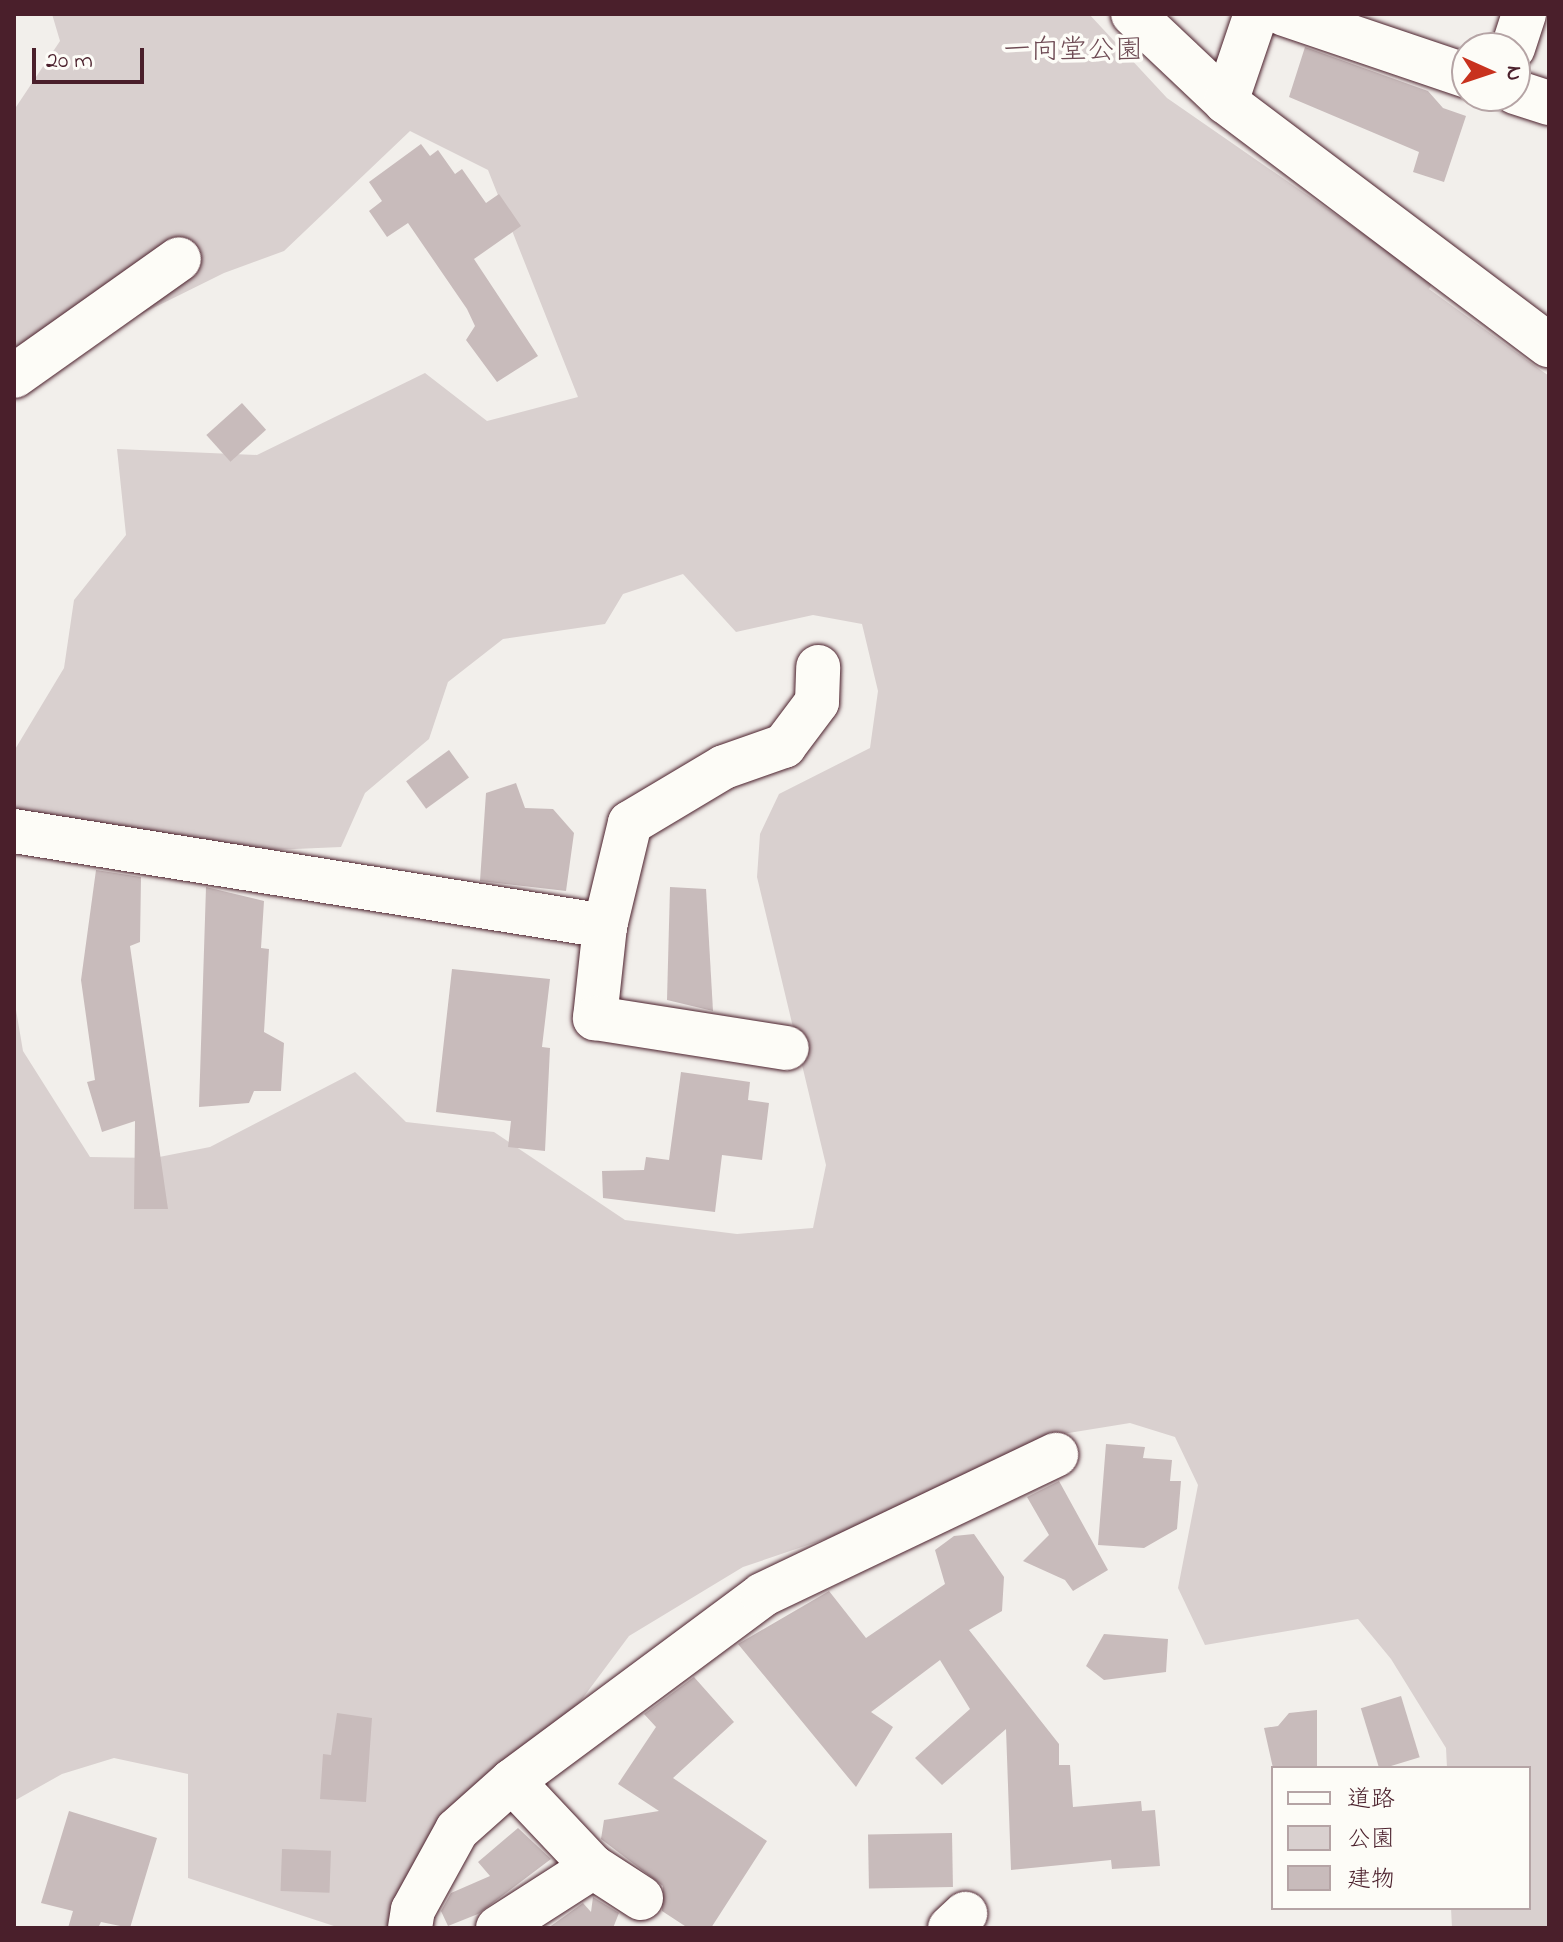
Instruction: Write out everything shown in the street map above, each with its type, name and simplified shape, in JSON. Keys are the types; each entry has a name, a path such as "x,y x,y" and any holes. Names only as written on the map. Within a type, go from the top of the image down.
{"street":[{"path":"1133,14 1226,102 1549,345"},
{"path":"1226,102 1256,14"},
{"path":"1284,14 1451,71"},
{"path":"14,376 179,259"},
{"path":"787,1048 595,1018 605,926 630,823 724,767 784,746 817,702 818,667"},
{"path":"14,831 605,926"},
{"path":"410,1928 413,1910 457,1830 512,1781 762,1595 1056,1455"},
{"path":"512,1781 593,1867 641,1898"},
{"path":"498,1928 593,1867"}],"green space":[{"name":"一向堂公園","path":"52,14 1089,14 1167,98 1433,282 1429,289 1549,376 1549,1928 1452,1928 1451,1910 1531,1910 1531,1766 1447,1766 1446,1748 1391,1659 1358,1619 1205,1645 1178,1588 1198,1485 1175,1437 1130,1423 1050,1436 879,1521 743,1567 629,1636 559,1730 440,1817 388,1928 340,1928 188,1878 188,1774 114,1758 62,1774 14,1801 14,998 23,1051 90,1157 154,1158 210,1147 355,1072 406,1122 494,1132 625,1220 737,1234 813,1228 826,1165 757,877 760,834 779,794 870,748 878,691 862,624 813,615 736,632 683,574 623,594 605,624 503,639 448,682 429,739 365,793 341,847 248,851 14,812 14,751 64,668 74,600 126,535 117,449 257,455 425,373 487,421 578,397 488,170 410,131 284,251 224,273 14,377 14,110 60,41"}],"building":[{"path":"1305,47 1428,91 1443,108 1466,116 1444,182 1413,172 1419,152 1289,97"},
{"path":"421,144 430,156 438,150 455,174 462,169 486,203 499,194 521,226 474,259 538,356 497,382 466,340 475,326 467,309 408,223 387,237 369,211 382,201 369,182"},
{"path":"242,403 266,430 230,462 206,435"},
{"path":"449,750 469,778 426,809 406,781"},
{"path":"516,783 525,808 553,809 574,833 566,891 480,881 486,793"},
{"path":"96,870 141,877 140,942 130,946 168,1209 134,1209 135,1121 102,1132 87,1082 95,1080 81,980"},
{"path":"206,887 264,901 261,948 269,949 264,1032 284,1043 281,1091 254,1091 249,1103 199,1107"},
{"path":"670,887 706,889 713,1011 667,1000"},
{"path":"452,969 550,979 542,1047 550,1048 545,1151 508,1147 511,1121 436,1112"},
{"path":"681,1072 750,1082 748,1100 769,1103 762,1160 722,1155 715,1212 603,1198 602,1171 644,1170 646,1157 669,1160"},
{"path":"1106,1444 1145,1447 1143,1458 1172,1460 1170,1481 1181,1481 1177,1529 1144,1548 1098,1545"},
{"path":"1059,1481 1108,1570 1073,1591 1065,1580 1023,1561 1049,1535 1027,1497"},
{"path":"974,1534 1004,1577 1002,1611 969,1630 1059,1744 1059,1765 1070,1765 1073,1807 1141,1801 1142,1811 1155,1810 1160,1866 1112,1869 1111,1860 1011,1870 1006,1729 942,1785 915,1758 970,1709 940,1660 871,1712 893,1727 856,1787 738,1644 829,1591 866,1638 945,1584 935,1550 954,1536"},
{"path":"1104,1634 1168,1639 1166,1672 1104,1680 1086,1666"},
{"path":"694,1677 734,1722 673,1778 767,1841 711,1928 688,1928 662,1911 663,1886 601,1839 604,1820 659,1811 618,1784 656,1727 644,1714"},
{"path":"1401,1696 1420,1757 1391,1766 1378,1766 1361,1708"},
{"path":"1317,1710 1317,1766 1273,1766 1264,1728 1278,1726 1289,1713"},
{"path":"337,1713 372,1718 366,1802 320,1799 323,1754 331,1755"},
{"path":"69,1811 157,1838 130,1928 101,1922 98,1928 68,1928 73,1911 41,1903"},
{"path":"518,1828 551,1859 478,1914 448,1926 441,1911 451,1893 490,1876 478,1862"},
{"path":"952,1833 953,1887 869,1888 868,1834"},
{"path":"282,1849 331,1851 330,1893 281,1891"},
{"path":"593,1897 619,1913 613,1928 548,1928 583,1903 591,1912"}]}
